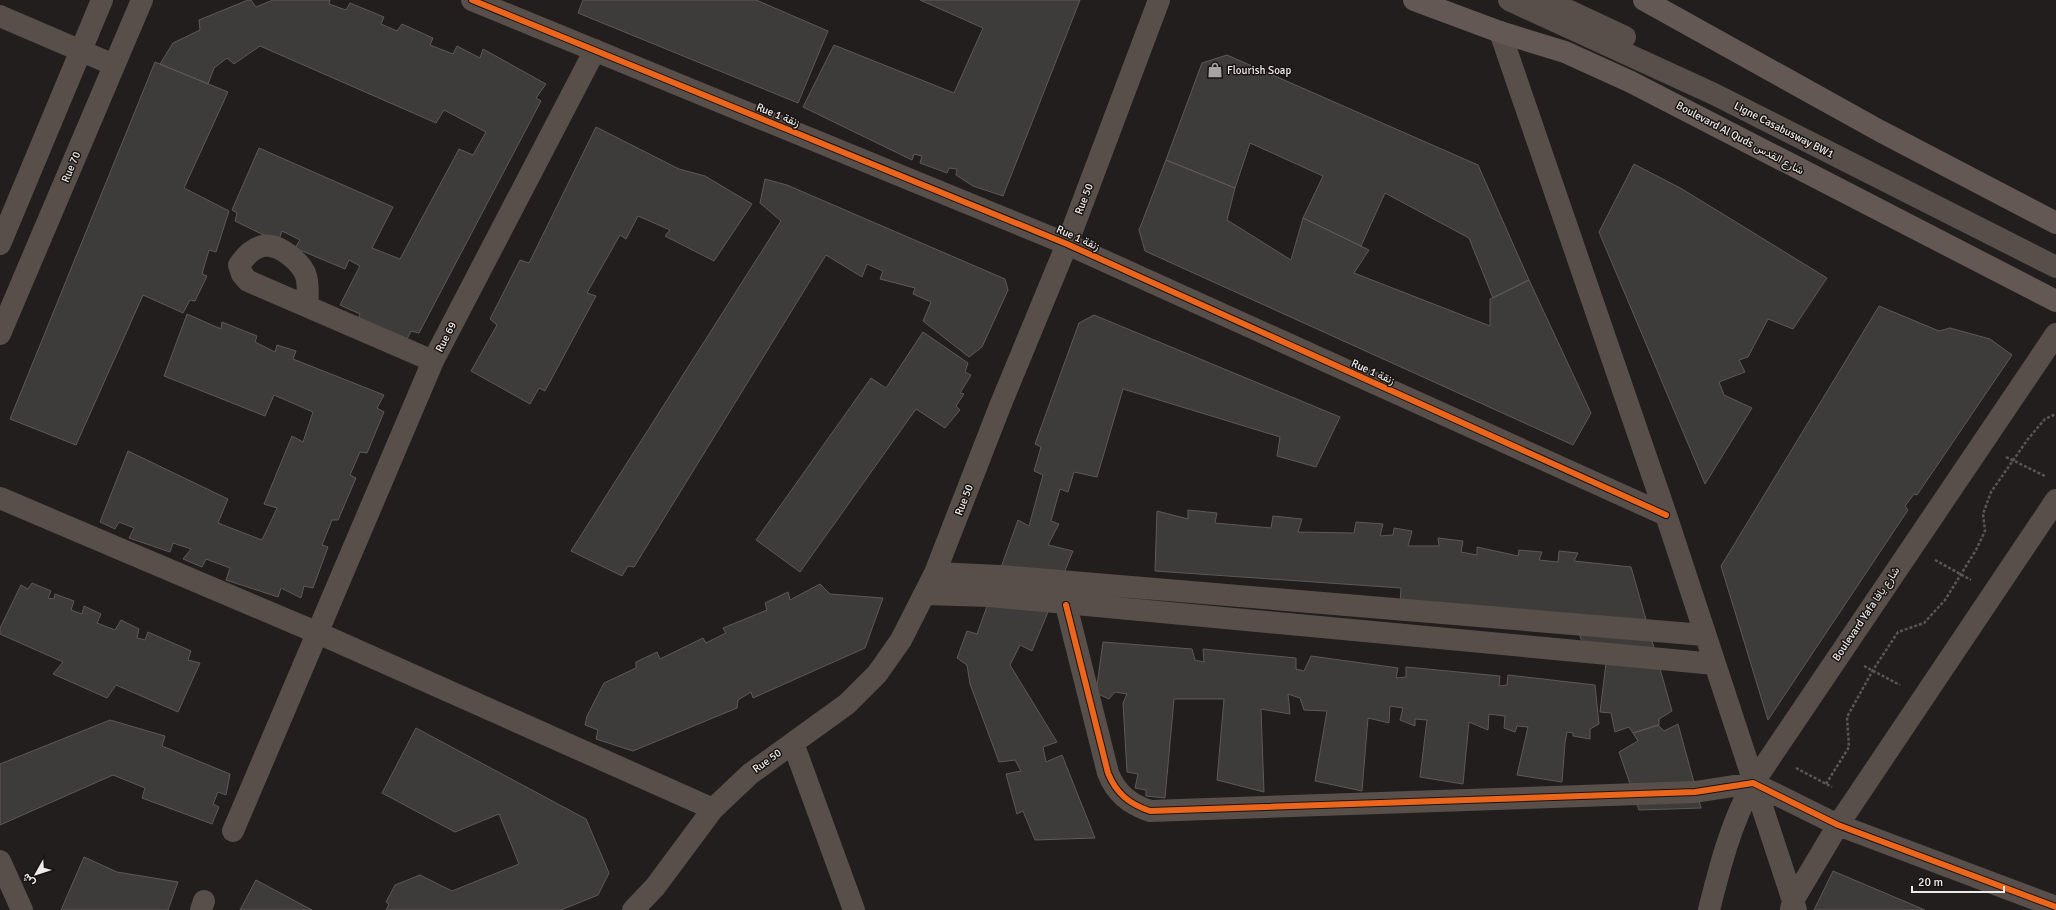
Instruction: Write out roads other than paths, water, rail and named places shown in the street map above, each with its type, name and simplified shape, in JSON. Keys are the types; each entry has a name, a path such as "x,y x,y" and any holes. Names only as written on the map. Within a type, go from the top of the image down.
{"main road":[{"name":"Boulevard Al Quds شارع القدس","path":"1414,0 1500,32 1565,52 1632,82 2056,301"},
{"path":"1644,0 1880,131 2056,223"}],"street":[{"path":"0,244 102,0"},
{"name":"Rue 70","path":"0,334 142,0"},
{"name":"Rue 1 زنقة","path":"472,0 1067,244 1666,515"},
{"name":"Rue 50","path":"633,910 654,887 713,809 750,774 847,704 876,674 902,640 935,573 1000,406 1067,244 1159,0"},
{"name":"Ligne Casabusway BW1","path":"1509,0 1714,94 2056,267"},
{"name":"Ligne Casabusway BW1","path":"1546,0 2056,250"},
{"path":"0,16 114,65"},
{"path":"1500,32 1666,515 1704,635 1715,664 1794,906"},
{"name":"Rue 69","path":"233,831 433,361 595,50"},
{"path":"307,306 433,361"},
{"name":"Boulevard Yafa شارع يافا","path":"1709,910 1724,852 1741,806 1753,782 2056,334"},
{"path":"0,498 318,633 713,809"},
{"path":"1794,906 1838,825 2056,500"},
{"path":"935,573 1000,576 1704,635"},
{"path":"925,594 990,596 1066,605 1715,664"},
{"path":"1066,605 1108,773 1120,794 1133,804 1150,812 1695,792 1753,782 1838,825 2056,907"},
{"path":"793,742 854,910"},
{"path":"3,872 22,910"}],"place":[{"name":"Flourish Soap","path":"1215,70"}]}
